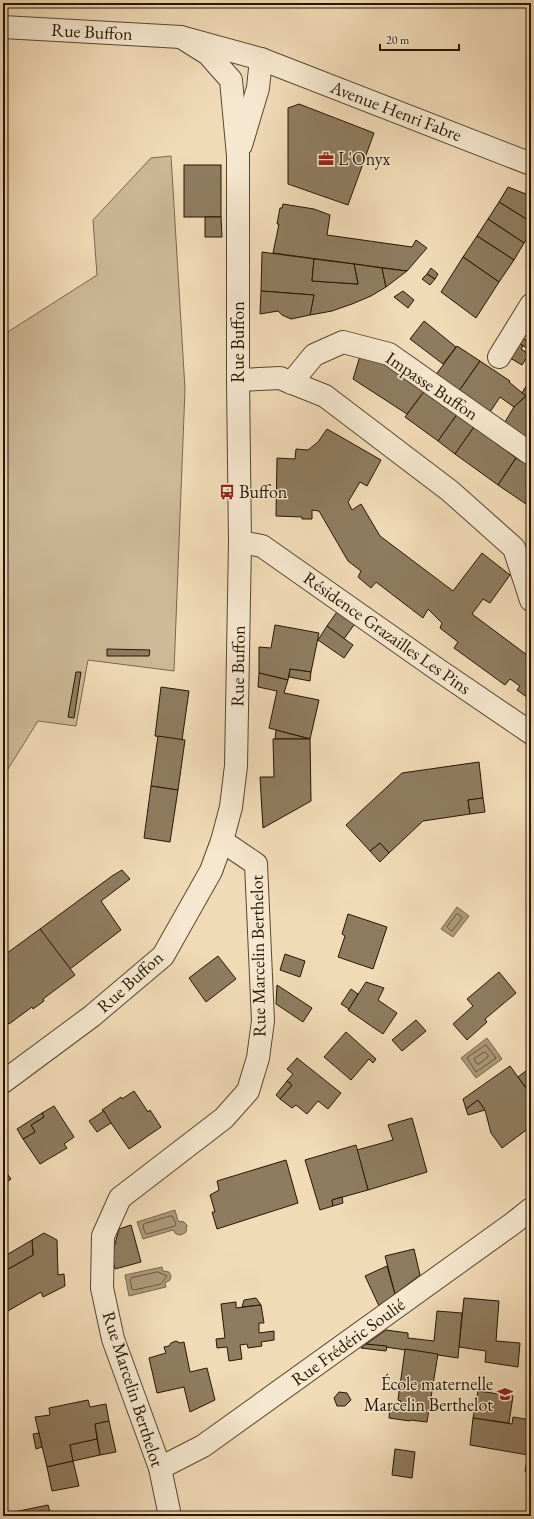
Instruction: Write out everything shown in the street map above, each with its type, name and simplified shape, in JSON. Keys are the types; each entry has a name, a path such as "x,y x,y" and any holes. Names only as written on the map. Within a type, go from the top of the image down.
{"street":[{"name":"Rue Buffon","path":"3,27 181,37 261,59 258,88 238,156"},
{"name":"Rue Buffon","path":"3,1082 92,1016 163,956 211,871 222,841 231,807 236,766 240,542 238,156 231,80 208,54 181,37"},
{"name":"Avenue Henri Fabre","path":"261,59 531,164"},
{"path":"499,357 531,305"},
{"name":"Impasse Buffon","path":"291,383 314,355 343,342 389,354 531,454"},
{"path":"238,380 280,378 325,396 450,491 514,548 531,600"},
{"name":"Résidence Grazailles Les Pins","path":"240,542 262,546 531,733"},
{"name":"Rue Marcelin Berthelot","path":"170,1516 160,1468 113,1339 102,1288 103,1236 120,1198 224,1118 248,1091 258,1058 263,1021 256,864 222,841"},
{"name":"Rue Frédéric Soulié","path":"160,1468 203,1446 531,1209"}],"shaded area":[{"path":"171,156 185,389 174,671 88,660 76,726 38,721 3,777 3,335 97,275 93,220 151,158"}],"water":[{"path":"457,907 469,916 453,937 441,929"},
{"path":"487,1038 502,1059 476,1078 461,1058"},
{"path":"175,1210 178,1221 184,1222 187,1225 186,1232 181,1235 176,1234 173,1230 143,1239 137,1222"},
{"path":"162,1267 163,1271 169,1272 171,1276 170,1280 165,1283 166,1287 129,1296 125,1275"}],"building":[{"name":"L'Onyx","path":"299,104 374,133 348,205 288,184 288,108"},
{"path":"184,165 221,165 221,217 184,217"},
{"path":"508,187 531,196 531,222 499,202"},
{"path":"499,202 531,222 531,232 524,243 488,219"},
{"path":"283,204 314,209 330,215 327,235 412,247 416,240 427,248 407,271 273,253 279,224 277,224 280,208 282,208"},
{"path":"205,217 221,217 222,237 205,237"},
{"path":"488,219 524,243 514,260 477,236"},
{"path":"477,236 514,260 499,282 463,257"},
{"path":"262,252 314,259 312,281 358,284 354,264 382,268 386,287 371,296 352,304 332,311 310,315 314,295 261,291"},
{"path":"463,257 499,282 476,318 441,292"},
{"path":"314,259 354,264 358,284 312,281"},
{"path":"382,268 407,271 386,287"},
{"path":"431,268 438,274 435,279 427,274"},
{"path":"427,274 435,279 430,285 422,279"},
{"path":"261,291 314,295 310,315 291,319 282,315 278,311 260,314"},
{"path":"403,291 414,300 408,308 394,297"},
{"path":"424,321 456,347 443,364 410,339"},
{"path":"522,338 531,343 531,351 519,343"},
{"path":"519,343 523,346 521,349 529,354 522,365 510,358"},
{"path":"457,346 480,361 459,391 435,376"},
{"path":"361,353 393,365 426,389 407,414 353,379"},
{"path":"480,361 510,381 509,382 526,396 514,407 500,397 490,412 459,391"},
{"path":"531,378 531,400 522,393"},
{"path":"426,389 458,413 438,441 405,417"},
{"path":"526,396 531,400 531,442 505,422 514,407"},
{"path":"458,413 474,427 455,454 438,441"},
{"path":"474,427 516,458 498,485 455,454"},
{"path":"327,429 381,460 367,486 360,482 348,502 352,510 361,504 380,536 453,591 482,553 510,575 490,603 483,599 472,614 531,658 531,700 517,690 520,686 510,679 505,685 454,648 458,642 440,628 442,623 428,609 423,618 376,582 371,588 358,577 361,571 348,561 319,511 312,510 312,519 276,516 277,458 295,459 296,449 308,450 318,442"},
{"path":"516,458 531,467 531,502 529,506 498,485"},
{"path":"339,609 356,622 344,639 327,626"},
{"path":"275,625 319,633 311,672 290,669 288,680 259,673 259,647 271,648"},
{"path":"327,626 353,645 344,658 318,640"},
{"path":"107,649 150,650 149,656 107,656"},
{"path":"290,669 311,672 310,681 289,677"},
{"path":"76,672 81,672 74,718 68,717"},
{"path":"259,673 288,680 284,693 319,700 310,739 269,728 277,691 258,687"},
{"path":"161,687 189,691 182,740 155,736"},
{"path":"276,730 310,739 275,739"},
{"path":"158,736 185,740 178,790 151,786"},
{"path":"273,739 310,739 311,801 263,828 260,777 274,777"},
{"path":"479,762 483,798 468,800 470,814 423,821 389,853 380,843 370,851 346,825 402,773"},
{"path":"151,786 178,790 170,842 144,838"},
{"path":"483,798 485,812 470,814 468,800"},
{"path":"380,843 389,853 380,862 370,851"},
{"path":"122,870 130,879 101,901 121,930 70,969 40,929"},
{"path":"348,914 387,927 373,969 338,957 345,936 342,934"},
{"path":"40,929 75,975 43,999 44,1001 33,1009 32,1007 9,1024 3,1016 3,956"},
{"path":"285,954 305,961 300,977 280,970"},
{"path":"218,956 236,979 206,1002 189,978"},
{"path":"499,972 516,993 485,1019 487,1022 467,1040 453,1024 473,1006 467,999"},
{"path":"366,982 384,988 378,1000 397,1013 383,1034 348,1010"},
{"path":"277,985 312,1008 303,1022 276,1004"},
{"path":"351,989 358,994 349,1009 341,1004"},
{"path":"416,1020 426,1031 402,1051 392,1040"},
{"path":"346,1032 376,1059 373,1063 369,1059 351,1080 324,1057"},
{"path":"297,1058 341,1093 328,1109 318,1101 307,1114 296,1105 292,1108 280,1099 292,1085 287,1081 293,1074 287,1069"},
{"path":"510,1066 531,1095 531,1132 529,1128 502,1148 491,1133 485,1110 478,1100 466,1109 463,1099"},
{"path":"531,1067 531,1095 518,1077"},
{"path":"287,1081 292,1085 280,1099 276,1095"},
{"path":"134,1091 148,1112 150,1110 161,1127 129,1149 102,1110 121,1097 122,1099"},
{"path":"478,1100 485,1110 468,1115 466,1109"},
{"path":"54,1106 74,1137 64,1144 67,1148 40,1164 23,1139 35,1132 31,1125 44,1117 42,1113"},
{"path":"104,1111 111,1123 97,1132 89,1121"},
{"path":"42,1113 44,1117 31,1125 35,1132 23,1139 17,1129"},
{"path":"412,1118 427,1172 368,1190 357,1150 393,1140 388,1125"},
{"path":"356,1145 368,1190 332,1200 333,1206 320,1210 305,1160"},
{"path":"286,1160 298,1203 217,1229 212,1212 215,1212 210,1195 219,1190 217,1181"},
{"path":"3,1168 11,1179 3,1185"},
{"path":"342,1197 343,1203 333,1206 332,1200"},
{"path":"131,1225 141,1262 115,1269 112,1255 119,1229"},
{"path":"44,1233 57,1240 58,1275 64,1274 65,1286 43,1297 41,1292 6,1312 3,1306 3,1272 33,1255 32,1240"},
{"path":"32,1240 33,1255 3,1272 3,1257"},
{"path":"414,1249 420,1275 395,1294 385,1256"},
{"path":"387,1266 395,1294 379,1306 365,1276"},
{"path":"256,1298 261,1305 242,1307 244,1300"},
{"path":"464,1298 499,1301 496,1341 520,1343 518,1367 485,1362 486,1351 459,1347"},
{"path":"236,1302 236,1308 261,1305 264,1323 259,1323 259,1333 274,1331 274,1340 261,1342 262,1346 248,1348 247,1344 240,1345 242,1359 229,1361 227,1347 217,1348 216,1339 225,1338 221,1304"},
{"path":"437,1311 462,1313 458,1358 366,1344 386,1330 408,1333 408,1338 434,1341"},
{"path":"176,1341 180,1343 184,1342 190,1372 207,1368 215,1400 190,1412 184,1387 157,1393 149,1358 166,1353 164,1347 169,1346 171,1343"},
{"path":"366,1344 387,1346 386,1351 361,1348"},
{"path":"405,1349 438,1354 427,1422 389,1418 390,1408 400,1409 401,1401 398,1400"},
{"path":"478,1391 513,1396 509,1423 473,1418"},
{"path":"339,1392 347,1393 351,1400 345,1406 337,1406 334,1398"},
{"path":"88,1400 90,1407 106,1404 109,1421 95,1424 97,1439 70,1445 73,1461 47,1467 35,1417 50,1415 49,1408"},
{"path":"513,1417 531,1420 531,1472 525,1471 528,1455 470,1445 473,1418 512,1424"},
{"path":"109,1421 116,1452 100,1455 95,1424"},
{"path":"39,1433 42,1447 36,1449 33,1434"},
{"path":"97,1439 100,1455 73,1461 70,1445"},
{"path":"395,1449 415,1452 412,1478 392,1475"},
{"path":"73,1461 79,1486 52,1491 47,1467"},
{"path":"48,1505 51,1516 15,1516 14,1512"}],"place":[{"name":"L'Onyx","path":"326,159"},
{"name":"Buffon","path":"227,492"},
{"name":"École maternelle Marcelin Berthelot","path":"505,1394"}]}
